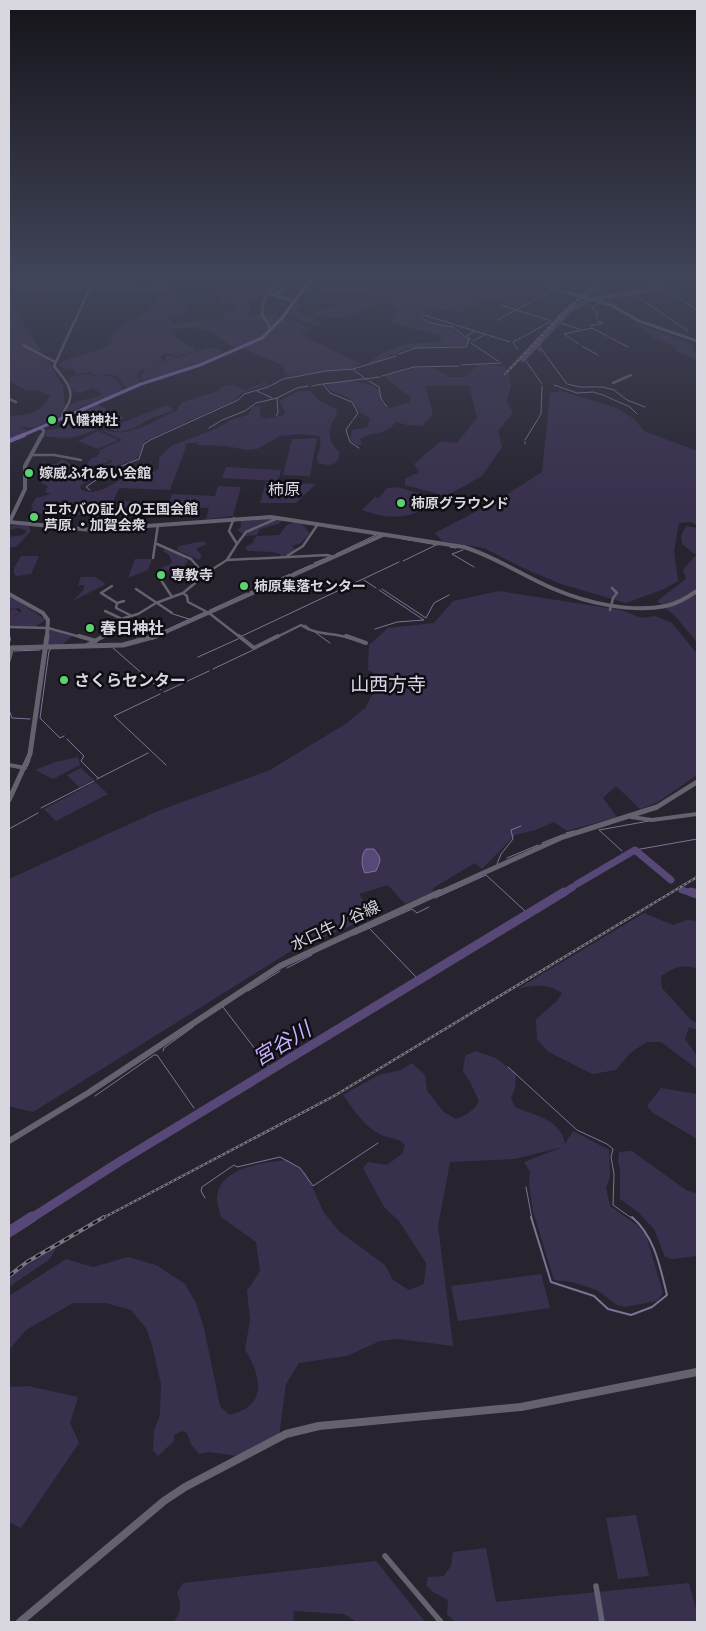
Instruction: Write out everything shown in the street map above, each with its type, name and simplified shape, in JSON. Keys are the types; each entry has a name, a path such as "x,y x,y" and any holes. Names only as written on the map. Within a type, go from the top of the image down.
{"main road":[{"path":"9,441 147,381 203,364 228,353"}],"street":[{"path":"37,353 55,362"},
{"path":"59,353 54,368 65,378 71,396 62,417"},
{"path":"613,383 631,375"},
{"path":"9,399 16,402"},
{"path":"41,428 44,431 25,466 24,495 9,523 92,530 234,518 280,518 464,547 483,552 555,590 602,603 636,607 667,606 697,591"},
{"path":"31,455 54,455 81,460"},
{"path":"234,518 229,531 237,544"},
{"path":"86,646 118,628 122,619 138,614 156,603 183,593 227,560 246,532 280,518"},
{"path":"285,558 303,546 318,524"},
{"path":"153,558 158,525"},
{"path":"9,660 10,648 123,645 166,633 384,534"},
{"path":"156,544 191,559 205,575"},
{"path":"227,560 334,557"},
{"path":"161,580 172,597"},
{"path":"112,586 100,593 116,603 116,608 130,615"},
{"path":"610,610 613,598 618,593 612,588"},
{"path":"136,589 172,613"},
{"path":"183,593 187,596 188,602 209,613 254,648 301,625 311,632 338,634 366,644"},
{"path":"9,594 42,613 48,620 34,736 25,768 11,791 9,800"},
{"path":"116,603 124,600"},
{"path":"106,612 122,619"},
{"path":"9,627 48,628 96,641"},
{"path":"9,765 25,768"},
{"name":"水口牛ノ谷線","path":"9,1142 88,1093 280,966 563,837 631,817 657,807 697,782"},
{"path":"631,817 652,820 697,814"},
{"path":"20,1622 164,1501 184,1487 286,1434 319,1426 521,1407 697,1372"},
{"path":"385,1556 441,1622"},
{"path":"596,1586 602,1622"}],"shaded area":[{"path":"9,353 42,353 63,386 65,404 60,416 34,428 19,427 31,431 9,439 9,416 33,412 42,407 50,396 40,391 26,390 9,381"},
{"path":"88,353 167,353 160,356 163,361 152,365 166,361 166,355 178,358 192,353 222,353 196,365 144,381 141,379 141,375 147,367 139,371 137,376 141,382 127,388 116,376 110,374 98,376 90,372 75,374 75,370 59,367 60,363"},
{"path":"167,353 189,353 178,356"},
{"path":"254,353 339,353 360,363 353,368 289,376 285,374 283,367"},
{"path":"384,353 397,353 371,364 369,362"},
{"path":"680,353 697,353 697,361"},
{"path":"486,364 505,367 509,374 511,386 507,401 513,413 498,431 502,447 482,476 446,496 405,485 405,479 419,472 414,464 441,441 457,443 477,418 469,385 425,386 433,414 422,426 396,422 382,432 360,439 362,445 355,444 350,440 352,430 367,427 370,418 360,412 350,399 334,392 326,385 340,381 368,384 381,391 379,399 386,408 389,408 409,403 411,398 384,376 426,367 438,370 449,377 465,377 478,365"},
{"path":"87,374 112,377 124,390 66,413 65,411 73,404 102,394 93,388 80,393 73,391 69,384 70,377"},
{"path":"264,382 269,384 242,393 233,401 145,441 140,454 135,460 115,466 80,486 81,490 95,492 126,477 156,471 159,467 159,458 171,446 218,428 230,420 248,415 253,406 260,406 260,415 265,419 283,415 285,411 279,401 299,391 310,391 320,401 336,409 337,415 331,424 329,434 332,443 339,452 336,462 330,465 318,463 319,436 299,434 280,436 257,449 248,450 188,443 185,445 186,447 170,490 120,488 110,509 91,526 94,520 91,517 100,508 88,507 81,515 66,514 70,506 58,505 42,514 29,513 33,509 31,506 36,498 51,494 45,492 48,486 41,483 42,481 61,476 44,477 42,474 47,464 57,464 62,459 80,471 111,463 112,461 105,458 108,462 83,468 92,458 97,457 100,453 98,451 122,440 103,431 123,432 142,427 177,410 182,402 215,392 226,385 234,385 245,390"},
{"path":"561,391 617,408 634,419 644,431 697,451 697,525 691,522 679,523 674,551 678,581 664,589 626,603 561,584 523,568 484,548 442,541 435,533 498,500 542,472 550,393"},
{"path":"96,404 125,418 100,427 77,415 82,413 79,411"},
{"path":"167,405 174,410 129,430 118,432 108,428"},
{"path":"73,415 96,429 83,435 70,437 44,436 47,430 61,428 60,426 65,424 60,420"},
{"path":"98,431 119,440 98,449 78,441"},
{"path":"317,438 310,476 283,475 292,439"},
{"path":"226,467 281,470 278,481 222,478"},
{"path":"266,482 316,484 296,503 260,503"},
{"path":"218,486 241,487 233,516 206,519 209,508 167,506 172,494 215,496"},
{"name":"柿原グラウンド","path":"397,487 433,497 433,502 425,508 408,515 390,517 362,510 375,497 379,498 387,488"},
{"path":"119,501 165,503 163,509 116,507"},
{"path":"284,519 278,524 260,529 257,535 246,536 237,530 241,527 241,520"},
{"path":"300,522 310,533 301,543 292,546 295,550 281,557 280,554 273,552 248,551 245,547 253,543 257,536 279,535 287,525"},
{"path":"11,526 29,526 31,531 16,547 9,547 9,537 23,535 27,531 19,528 9,530"},
{"path":"686,526 697,528 697,642 674,615 657,601 686,579 683,570 696,555 682,544 681,536"},
{"path":"203,541 207,544 196,549 202,556 199,560 177,550 179,546"},
{"path":"165,549 182,556 188,561 184,566 173,566 174,569 179,570 177,572 170,572 160,568 169,565 172,561 169,555 163,551"},
{"path":"21,556 39,556 31,574 17,576 14,574 14,568"},
{"path":"135,559 152,559 148,570 128,578"},
{"path":"81,577 95,577 106,584 73,601 84,589 84,585 78,585"},
{"path":"499,591 621,610 642,618 655,616 672,623 697,654 697,775 658,802 640,809 616,786 603,798 617,817 567,831 554,822 535,830 515,835 482,869 475,863 433,888 433,892 405,904 388,885 359,894 374,916 291,951 33,1112 9,1106 9,879 158,811 270,770 347,723 366,707 381,677 368,670 369,645 388,628 434,623 453,601"},
{"path":"9,595 45,619 44,621 34,627 10,626 10,610 15,609 19,612 11,619 22,611 19,608 9,609"},
{"path":"50,630 72,636 62,645 48,646"},
{"path":"78,757 80,765 53,779 35,770 55,762"},
{"path":"81,768 94,780 79,787 67,775"},
{"path":"95,782 108,794 56,821 44,809"},
{"path":"366,849 374,849 380,861 376,871 365,873 362,864 363,854"},
{"path":"644,913 673,925 687,920 697,921 697,969 683,966 661,976 662,988 691,1020 697,1023 697,1030 689,1027 685,1039 697,1056 697,1069 661,1042 647,1042 630,1053 616,1070 592,1074 547,1051 537,1039 536,1019 557,1001 562,993 546,986 517,989"},
{"path":"475,1051 496,1058 516,1074 515,1088 511,1098 515,1107 539,1116 553,1124 563,1136 565,1144 573,1131 609,1150 610,1177 606,1188 610,1206 637,1225 646,1235 663,1293 657,1301 625,1307 617,1305 597,1290 572,1282 554,1280 533,1211 529,1184 530,1172 524,1162 563,1147 514,1159 450,1162 438,1226 453,1346 398,1339 380,1341 347,1356 299,1363 286,1384 279,1437 238,1456 209,1452 199,1454 191,1444 187,1433 182,1431 174,1435 174,1441 158,1456 153,1450 154,1431 160,1415 161,1384 146,1328 131,1310 106,1303 73,1303 26,1330 9,1350 9,1296 66,1259 93,1267 128,1257 156,1265 185,1284 196,1303 204,1328 220,1406 229,1415 246,1408 254,1401 258,1387 255,1371 245,1350 250,1320 247,1291 260,1271 256,1242 221,1217 217,1199 220,1187 226,1179 245,1168 268,1162 288,1160 306,1173 324,1213 340,1232 385,1265 393,1280 409,1290 424,1284 426,1263 399,1221 384,1207 363,1168 368,1162 387,1165 402,1154 405,1145 372,1129 343,1095 379,1075 401,1070 412,1063 425,1075 427,1091 444,1112 456,1119 469,1112 479,1101 463,1071 465,1056"},
{"path":"661,1088 697,1094 697,1139 653,1113 647,1106"},
{"path":"632,1151 686,1190 697,1194 697,1256 672,1259 665,1257 654,1229 638,1212 620,1199 619,1152"},
{"path":"57,1246 50,1259 9,1287 9,1277"},
{"path":"541,1274 550,1308 458,1321 451,1286"},
{"path":"28,1386 78,1397 70,1423 79,1443 21,1528 9,1522 9,1387"},
{"path":"636,1515 649,1576 618,1579 606,1518"},
{"path":"486,1548 496,1602 689,1583 697,1613 697,1622 455,1622 447,1614 448,1600 433,1592 426,1585 428,1577 444,1576 451,1566 453,1552"},
{"path":"376,1561 425,1622 357,1622 344,1614 294,1611 293,1622 174,1622 180,1608 177,1593 183,1583"}],"waterway":[{"path":"486,353 498,361"},
{"path":"523,360 529,353"},
{"path":"544,353 567,384 580,387 603,387 614,390 627,400 645,407"},
{"path":"90,490 86,487 109,471 139,459 144,444 150,440 238,400 244,394 268,387 283,379 326,371 353,369 396,356"},
{"path":"526,361 542,384"},
{"path":"461,365 501,363"},
{"path":"382,376 414,367 458,366"},
{"path":"354,370 365,379"},
{"path":"365,379 380,377"},
{"path":"353,420 358,413 352,402 330,393 323,384 365,379"},
{"path":"369,381 379,387 381,399 387,407"},
{"path":"312,386 322,384"},
{"path":"554,385 577,393 593,392 603,395 630,407 637,414"},
{"path":"277,398 297,388 308,386"},
{"path":"525,440 541,414 542,386"},
{"path":"257,391 272,398"},
{"path":"209,428 222,420 245,411 256,403 277,398"},
{"path":"276,416 278,413 277,398"},
{"path":"352,421 346,430 350,442 359,448"},
{"path":"336,554 376,535"},
{"path":"403,539 438,545"},
{"path":"403,561 436,545"},
{"path":"450,547 456,548"},
{"path":"463,550 452,554 474,567"},
{"path":"314,563 329,557"},
{"path":"242,636 399,562"},
{"path":"293,573 311,565"},
{"path":"250,592 290,574"},
{"path":"364,580 376,588"},
{"path":"382,589 426,618 434,603 449,595"},
{"path":"375,629 397,622 424,620 379,590"},
{"path":"210,610 247,593"},
{"path":"157,634 205,612"},
{"path":"173,614 189,619"},
{"path":"305,625 310,629"},
{"path":"121,628 135,631 137,638"},
{"path":"316,633 330,643"},
{"path":"198,657 238,639"},
{"path":"113,648 161,690"},
{"path":"51,649 49,651 40,718 60,738 64,736"},
{"path":"14,651 40,650"},
{"path":"213,669 253,650"},
{"path":"164,692 209,671"},
{"path":"160,694 114,716 166,765"},
{"path":"9,710 12,718 30,719"},
{"path":"67,739 84,756 81,761 98,778"},
{"path":"97,779 148,753"},
{"path":"27,767 30,760"},
{"path":"41,808 94,781"},
{"path":"9,829 38,813"},
{"path":"622,851 599,830 649,821"},
{"path":"497,864 501,854 513,839 511,830 521,826"},
{"path":"566,833 574,831"},
{"path":"542,843 562,835"},
{"path":"635,850 697,839"},
{"path":"507,858 538,845"},
{"name":"宮谷川","path":"577,884 635,850 671,880"},
{"path":"435,898 486,875 525,911"},
{"name":"宮谷川","path":"562,894 573,887"},
{"name":"宮谷川","path":"682,890 695,894"},
{"name":"宮谷川","path":"30,1219 119,1162 564,892"},
{"name":"宮谷川","path":"691,892 697,894"},
{"path":"354,935 412,909 417,913 429,907"},
{"path":"370,929 416,977"},
{"path":"287,968 312,955"},
{"path":"248,991 280,971"},
{"path":"223,1007 268,1066"},
{"path":"163,1051 164,1048 193,1027"},
{"path":"95,1096 154,1055 157,1055 194,1108"},
{"path":"508,1067 577,1130 607,1144 613,1149 611,1157 614,1174 613,1205 633,1219"},
{"path":"205,1198 201,1191 202,1187 234,1165 237,1167 280,1157 300,1168 313,1186 378,1143"},
{"path":"526,1187 532,1219"},
{"name":"宮谷川","path":"9,1232 32,1217"},
{"path":"531,1217 551,1282 594,1296 608,1309 631,1315 652,1307 667,1295 656,1253 646,1234 632,1217"}],"railway":[{"path":"505,374 525,353"},
{"path":"101,1219 334,1096 697,877"},
{"path":"9,1276 27,1262 104,1217"}],"place":[{"name":"八幡神社","path":"52,420"},
{"name":"嫁威ふれあい会館","path":"29,473"},
{"name":"柿原グラウンド","path":"401,503"},
{"name":"エホバの証人の王国会館 芦原.・加賀会衆","path":"34,517"},
{"name":"専教寺","path":"161,575"},
{"name":"柿原集落センター","path":"244,586"},
{"name":"春日神社","path":"90,628"},
{"name":"さくらセンター","path":"64,680"}],"district":[{"name":"柿原","path":"284,489"},
{"name":"山西方寺","path":"388,684"}]}
